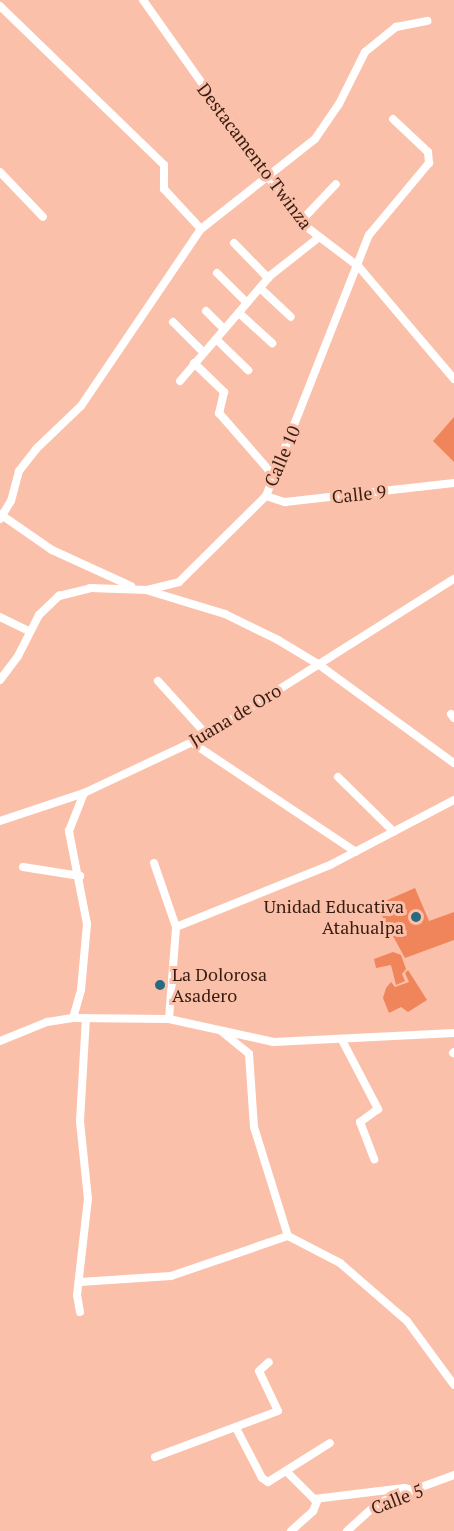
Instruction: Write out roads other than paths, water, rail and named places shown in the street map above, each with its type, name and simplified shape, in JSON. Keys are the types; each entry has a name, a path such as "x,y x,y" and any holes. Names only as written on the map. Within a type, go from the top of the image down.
{"street":[{"name":"Destacamento Twinza","path":"142,0 300,222 318,238 359,267 454,379"},
{"path":"0,6 164,165 164,189 201,229"},
{"path":"427,21 396,27 364,52 339,104 315,139 201,229 81,406 36,449 19,471 1,516 52,550 104,577 225,614 318,664 454,764"},
{"name":"Calle 10","path":"0,680 18,656 29,631 49,604 68,592 90,588 147,590 178,582 266,496 374,227 429,163 428,152 393,119"},
{"path":"0,172 43,217"},
{"path":"300,222 336,184"},
{"path":"180,381 268,278 318,238"},
{"path":"234,243 268,278"},
{"path":"217,273 247,303"},
{"path":"260,288 291,317"},
{"path":"206,310 224,328"},
{"path":"239,313 272,343"},
{"path":"173,322 203,352"},
{"path":"216,339 248,370"},
{"path":"194,363 224,392 219,413 273,475"},
{"name":"Calle 9","path":"266,496 285,502 454,483"},
{"name":"Juana de Oro","path":"0,821 84,794 207,735 454,579"},
{"path":"0,617 29,631"},
{"path":"158,681 207,735"},
{"path":"191,742 356,852"},
{"path":"338,777 394,832"},
{"path":"73,1018 81,990 87,924 80,876 69,831 84,794"},
{"path":"176,927 356,852 454,800"},
{"path":"154,863 176,927 169,1019"},
{"path":"23,867 80,876"},
{"path":"0,1041 46,1022 73,1018 169,1019 274,1042 343,1042 454,1034"},
{"path":"80,1312 80,1282 88,1199 80,1121 86,1018"},
{"path":"220,1031 249,1054 258,1149 288,1236 340,1263 407,1321 454,1385"},
{"path":"343,1042 378,1109 360,1122 374,1159"},
{"path":"80,1282 171,1276 288,1236"},
{"path":"155,1457 236,1428 279,1409 259,1371 269,1362"},
{"path":"236,1428 264,1480 268,1482 330,1443"},
{"path":"286,1471 308,1495 318,1499 404,1488 417,1491"},
{"name":"Calle 5","path":"347,1531 369,1507 417,1491 454,1475"},
{"path":"291,1531 313,1511 318,1499"}],"place":[{"name":"Unidad Educativa Atahualpa","path":"416,917"},
{"name":"La Dolorosa Asadero","path":"160,985"}]}
